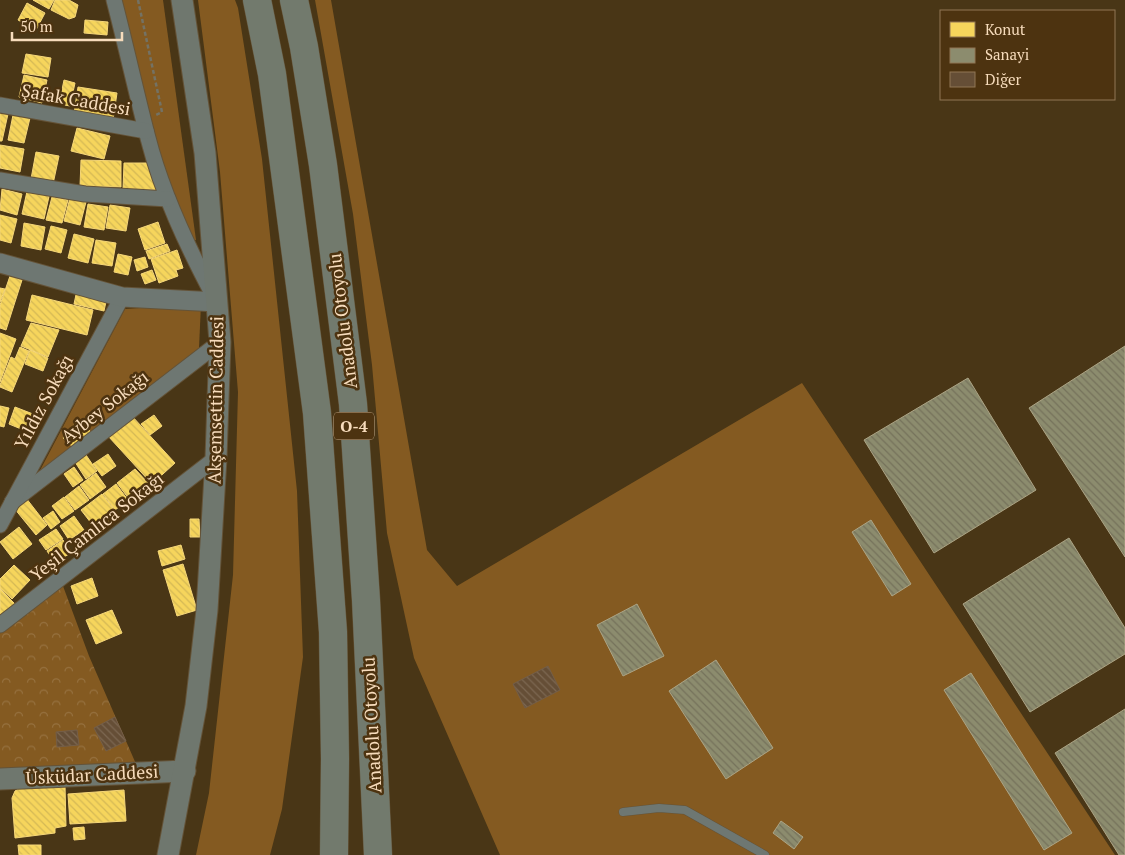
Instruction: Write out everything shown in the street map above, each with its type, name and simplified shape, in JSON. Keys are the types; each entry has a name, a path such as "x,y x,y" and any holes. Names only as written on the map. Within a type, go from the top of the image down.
{"highway":[{"name":"Anadolu Otoyolu","path":"257,0 272,74 317,412 333,632 336,758 334,855"},
{"name":"Anadolu Otoyolu","path":"294,0 304,47 323,165 353,404 366,600 378,855"}],"main road":[{"name":"Akşemsettin Caddesi","path":"168,855 196,706 207,610 216,458 220,342 206,153 182,0"},
{"name":"Üsküdar Caddesi","path":"0,779 184,771"}],"street":[{"path":"114,0 145,124 168,199 189,250 216,302"},
{"name":"Şafak Caddesi","path":"0,105 145,124"},
{"path":"0,180 85,194 168,199"},
{"path":"0,263 122,297 216,302"},
{"name":"Yıldız Sokağı","path":"0,525 122,297"},
{"name":"Aybey Sokağı","path":"12,502 220,342"},
{"name":"Yeşil Çamlıca Sokağı","path":"0,625 216,458"}],"lane":[{"path":"624,812 659,808 685,810 765,855"}],"path":[{"path":"138,0 162,112 145,124"}],"green space":[{"path":"119,0 163,0 196,240 192,241 150,129"},
{"path":"198,0 235,0 238,8 262,159 297,491 303,657 282,809 270,855 196,855 209,793 233,575 238,392 220,172"},
{"path":"315,0 331,0 427,550 457,586 802,383 1115,855 500,855 414,658 387,533 372,365 353,214"},
{"path":"201,304 199,348 37,476 125,309"},
{"path":"60,578 89,656 136,764 0,771 0,620"}],"building: Konut":[{"path":"33,0 54,0 49,9"},
{"path":"55,0 69,0 78,5 75,17 69,19 51,10"},
{"path":"27,3 45,13 36,30 18,20"},
{"path":"85,20 108,22 107,35 84,33"},
{"path":"26,54 51,58 48,77 22,73"},
{"path":"24,75 47,80 42,103 19,97"},
{"path":"64,80 75,83 70,106 59,104"},
{"path":"78,87 117,93 113,120 74,113"},
{"path":"0,112 8,114 2,141 0,141"},
{"path":"13,115 30,118 24,143 8,140"},
{"path":"77,128 110,136 104,159 71,151"},
{"path":"0,145 24,149 20,172 0,168"},
{"path":"36,152 59,156 53,184 31,179"},
{"path":"81,160 121,161 121,187 80,186"},
{"path":"124,163 154,163 159,190 123,189"},
{"path":"28,187 50,192 44,219 22,214"},
{"path":"2,189 22,194 17,215 0,210"},
{"path":"52,197 68,200 62,223 46,220"},
{"path":"70,198 86,202 80,225 64,221"},
{"path":"88,204 108,207 104,230 84,227"},
{"path":"110,205 130,208 126,231 106,228"},
{"path":"0,215 17,219 11,243 0,240"},
{"path":"158,222 165,243 145,250 138,229"},
{"path":"24,223 45,227 41,250 21,246"},
{"path":"51,226 67,230 61,253 45,249"},
{"path":"74,234 94,239 88,263 68,258"},
{"path":"96,240 116,243 112,266 92,263"},
{"path":"167,244 170,251 149,259 146,251"},
{"path":"177,250 183,268 176,270 178,276 159,283 151,259"},
{"path":"118,254 132,257 128,275 114,272"},
{"path":"145,257 148,267 137,271 134,260"},
{"path":"152,270 156,280 145,284 141,274"},
{"path":"10,276 22,280 6,330 0,328 0,305"},
{"path":"0,288 5,289 0,302"},
{"path":"77,290 107,297 104,311 74,304"},
{"path":"32,295 93,310 87,335 26,320"},
{"path":"31,323 59,330 48,357 21,346"},
{"path":"0,333 16,339 0,382"},
{"path":"20,347 29,351 12,392 0,387 0,385 11,357 15,359"},
{"path":"30,350 48,358 43,371 25,364"},
{"path":"0,406 9,408 4,427 0,426"},
{"path":"15,407 33,414 26,431 9,424"},
{"path":"131,415 175,463 152,484 108,436"},
{"path":"154,415 162,426 150,435 141,424"},
{"path":"78,420 91,432 75,449 63,438"},
{"path":"108,454 116,466 102,476 93,464"},
{"path":"86,455 97,471 86,479 75,462"},
{"path":"74,467 83,480 73,487 64,474"},
{"path":"135,469 149,484 129,499 117,483"},
{"path":"96,473 106,487 90,499 80,485"},
{"path":"116,484 128,500 115,510 103,494"},
{"path":"79,486 89,500 75,510 65,497"},
{"path":"102,494 119,516 98,532 81,510"},
{"path":"64,497 74,511 62,519 52,506"},
{"path":"26,498 47,525 36,535 14,508"},
{"path":"53,511 60,522 51,529 43,518"},
{"path":"74,516 84,530 69,540 60,526"},
{"path":"190,519 199,519 200,537 190,537"},
{"path":"19,527 32,544 13,559 0,542"},
{"path":"56,529 63,539 46,550 39,540"},
{"path":"63,540 72,552 55,563 47,551"},
{"path":"181,545 185,559 162,566 158,551"},
{"path":"183,564 197,610 177,616 163,570"},
{"path":"14,565 30,580 12,599 0,588 0,579"},
{"path":"92,578 98,596 77,604 71,586"},
{"path":"0,589 16,605 0,618"},
{"path":"112,610 122,633 96,644 86,620"},
{"path":"65,785 66,826 55,828 55,833 15,838 12,798 15,791 20,788"},
{"path":"124,790 126,821 70,824 68,794"},
{"path":"84,827 85,839 74,840 73,828"},
{"path":"18,845 41,845 41,855 19,855"}],"building: Sanayi":[{"path":"1125,346 1125,557 1029,408"},
{"path":"968,378 1036,490 934,553 864,440"},
{"path":"871,520 911,584 892,596 852,532"},
{"path":"1069,538 1125,628 1125,654 1030,712 963,604"},
{"path":"637,604 664,656 623,676 597,625"},
{"path":"716,660 773,748 726,779 669,691"},
{"path":"971,673 1072,833 1044,850 944,690"},
{"path":"1125,709 1125,855 1119,855 1055,753"},
{"path":"781,821 803,837 794,849 773,833"}],"building: Diğer":[{"path":"548,666 560,690 525,708 513,684"},
{"path":"115,717 126,741 106,751 94,728"},
{"path":"77,730 79,745 57,747 56,732"}]}
